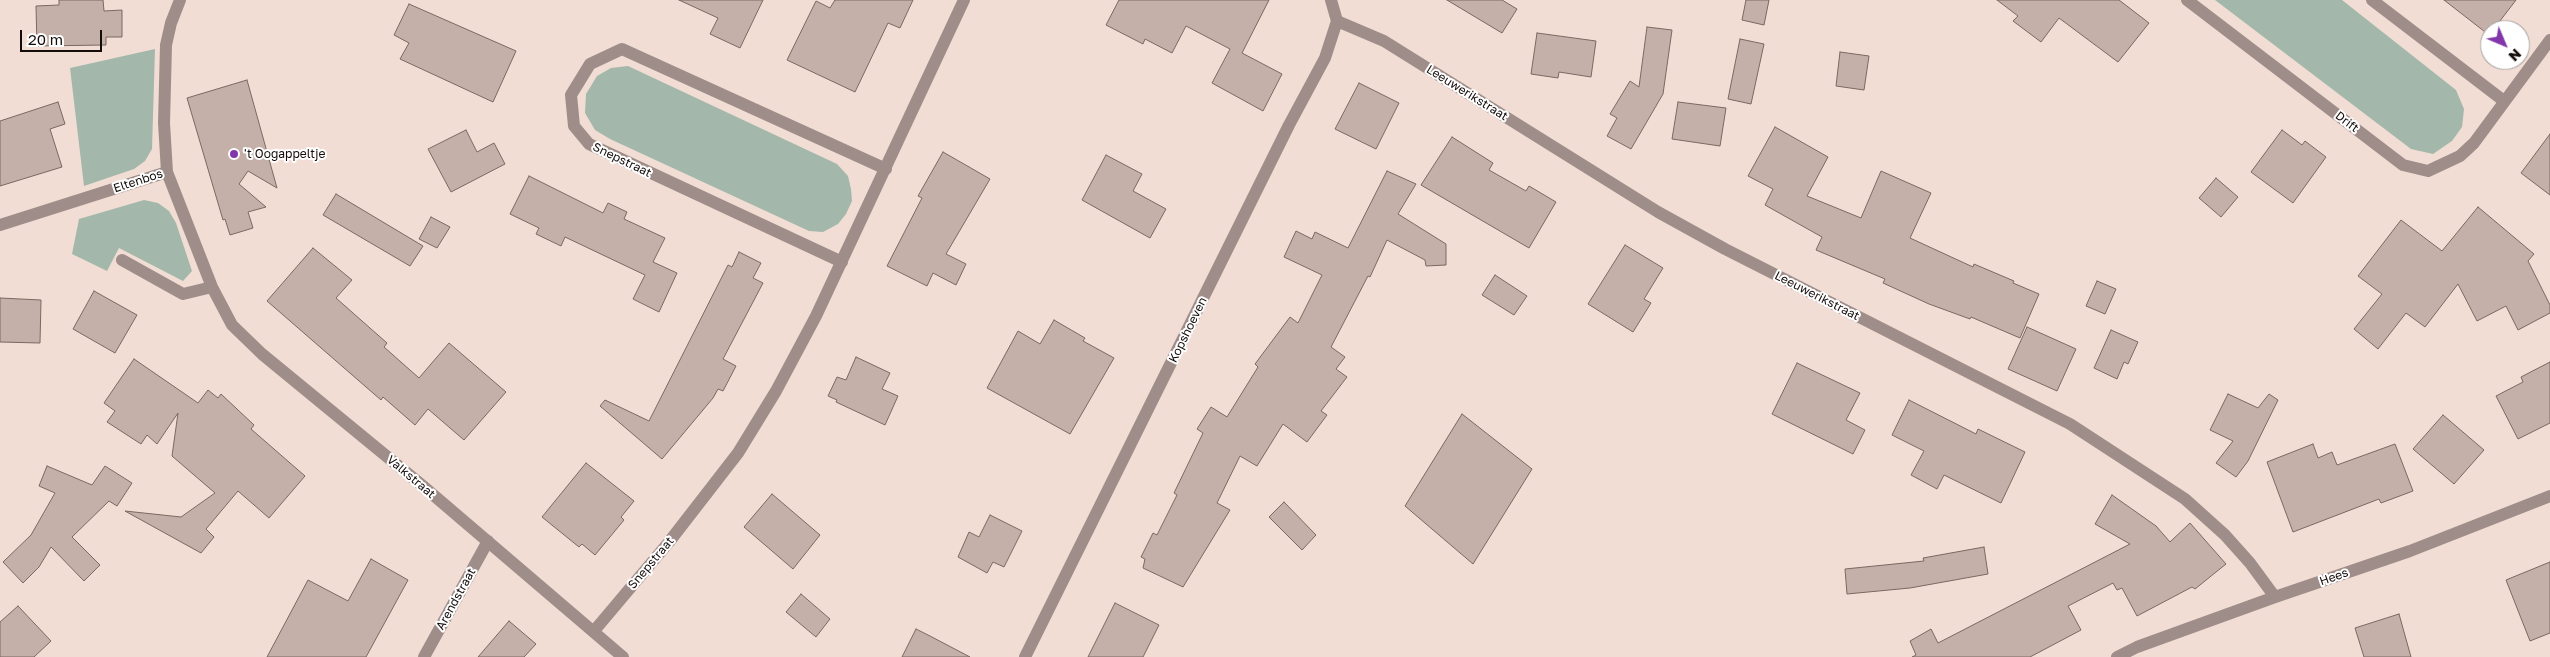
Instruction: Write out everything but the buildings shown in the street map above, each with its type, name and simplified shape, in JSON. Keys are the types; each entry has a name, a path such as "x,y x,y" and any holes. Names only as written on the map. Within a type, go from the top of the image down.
{"street":[{"name":"Eltenbos","path":"0,225 167,172 164,124 166,45 171,23 180,0"},
{"name":"Snepstraat","path":"594,631 670,542 738,453 776,391 842,262 964,0"},
{"path":"1331,0 1337,21"},
{"name":"Drift","path":"2187,0 2403,165 2428,171 2460,156 2474,143 2550,40"},
{"path":"2372,0 2504,101"},
{"name":"Leeuwerikstraat","path":"1337,21 1384,41 1616,186 1725,250 2070,424 2185,499 2225,535 2250,562 2275,597"},
{"name":"Kopshoeven","path":"1025,657 1285,134 1325,58 1337,21"},
{"name":"Snepstraat","path":"842,262 589,144 574,126 571,95 590,64 622,50 886,169"},
{"name":"Valkstraat","path":"167,172 185,212 212,287 232,325 262,354 488,541 623,657"},
{"path":"122,260 182,294 212,287"},
{"name":"Hees","path":"2117,657 2137,647 2275,597 2410,551 2550,496"},
{"name":"Arendstraat","path":"424,657 488,541"}],"green space":[{"path":"2215,0 2342,0 2456,90 2464,109 2462,127 2452,141 2433,154 2411,149"},
{"path":"155,49 152,149 145,161 134,169 84,186 70,68"},
{"path":"628,66 837,164 848,176 851,189 852,201 846,214 838,224 823,232 809,231 610,139 595,130 585,113 586,94 597,76 611,68"},
{"path":"144,200 158,203 169,211 176,223 192,271 183,281 119,248 107,271 72,254 79,219"}],"place":[{"name":"'t Oogappeltje","path":"234,154"}]}
